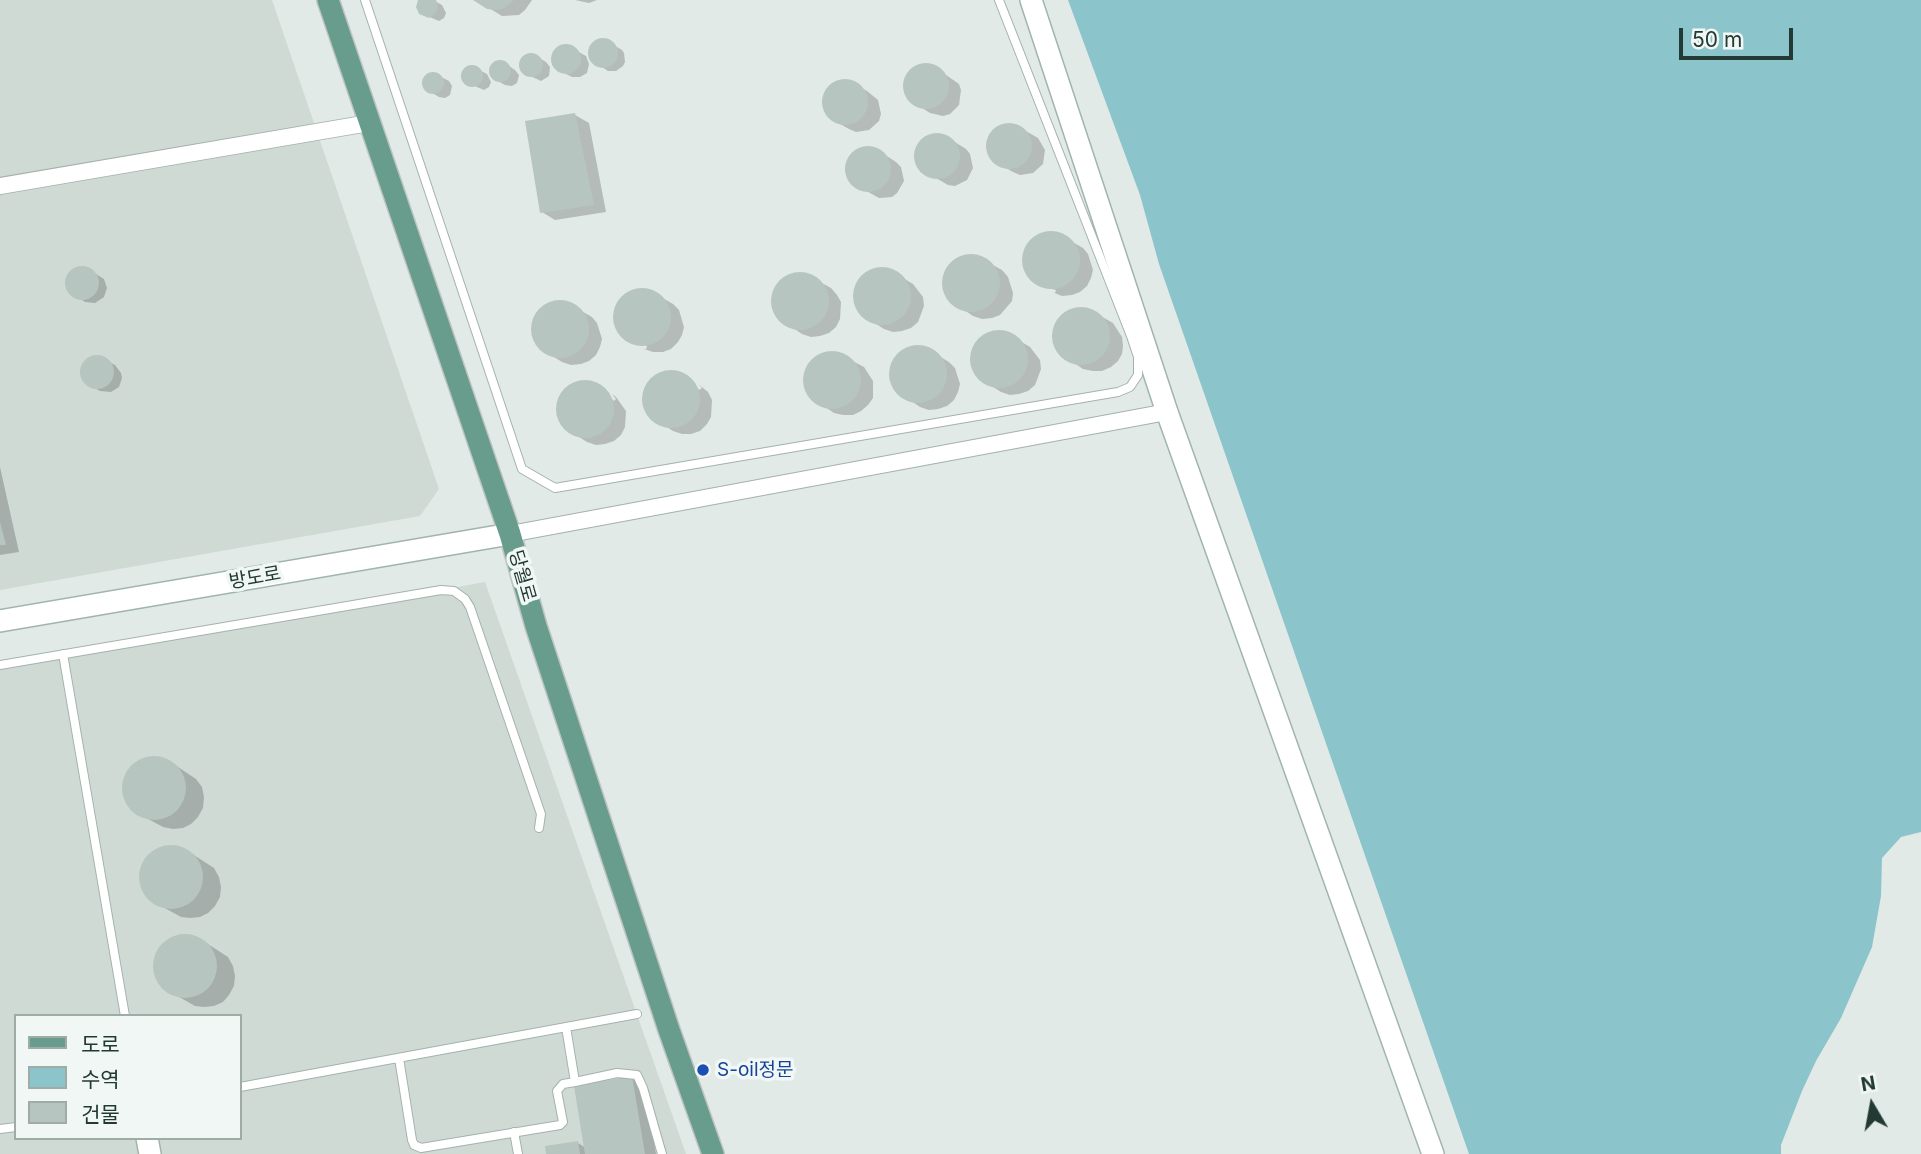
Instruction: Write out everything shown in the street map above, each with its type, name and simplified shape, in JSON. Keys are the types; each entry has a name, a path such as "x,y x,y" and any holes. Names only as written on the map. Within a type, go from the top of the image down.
{"main road":[{"name":"당월로","path":"328,0 510,534 541,639 664,1017 713,1154"},
{"path":"1031,0 1167,412 1433,1154"},
{"name":"방도로","path":"0,621 510,534"}],"street":[{"path":"0,186 369,123"},
{"path":"510,534 1167,412"}],"lane":[{"path":"365,0 522,469 555,488 1118,393 1130,387 1138,375 1138,357 999,0"},
{"path":"0,665 441,590 454,592 465,599 470,607 541,814 539,828"},
{"path":"62,654 125,1014"},
{"path":"242,1087 637,1014"},
{"path":"566,1027 575,1082"},
{"path":"399,1058 412,1140 417,1147 560,1125 563,1122 557,1091 563,1084 617,1073 637,1074 662,1154"},
{"path":"514,1132 518,1154"}],"shaded area":[{"path":"0,0 272,0 439,489 420,516 0,590"},
{"path":"485,582 686,1154 0,1154 0,670"}],"water":[{"path":"1068,0 1921,0 1921,832 1901,837 1882,858 1881,896 1872,947 1841,1018 1802,1091 1781,1145 1781,1154 1469,1154 1159,264 1140,195"}],"building":[{"path":"418,0 436,0 438,7 435,14 429,18 419,14 416,7"},
{"path":"473,0 514,0 504,8 496,10 487,9"},
{"path":"603,38 609,39 617,47 617,59 609,67 603,68 597,67 589,59 588,53 589,47 597,39"},
{"path":"566,44 572,45 580,53 580,65 572,73 566,74 560,73 552,65 551,59 552,53 560,45"},
{"path":"531,53 542,60 543,65 536,76 531,77 520,70 519,65 526,54"},
{"path":"500,60 508,63 511,71 508,79 500,82 492,79 489,71 492,63"},
{"path":"926,63 942,70 949,86 942,102 926,109 910,102 903,86 910,70"},
{"path":"472,65 480,68 483,76 480,84 472,87 464,84 461,76 464,68"},
{"path":"433,72 441,75 444,83 441,91 433,94 425,91 422,83 425,75"},
{"path":"845,79 861,86 868,102 861,118 845,125 829,118 822,102 829,86"},
{"path":"575,113 594,205 540,213 525,121"},
{"path":"1009,123 1025,130 1032,146 1025,162 1009,169 993,162 986,146 993,130"},
{"path":"937,133 953,140 960,156 953,172 937,179 921,172 914,156 921,140"},
{"path":"868,146 884,153 891,169 884,185 868,192 852,185 845,169 852,153"},
{"path":"1051,231 1067,236 1075,244 1080,260 1075,276 1067,284 1051,289 1035,284 1027,276 1022,260 1027,244 1035,236"},
{"path":"971,254 987,259 995,267 1000,283 995,299 987,307 971,312 955,307 947,299 942,283 947,267 955,259"},
{"path":"82,266 94,271 99,283 94,295 82,300 70,295 65,283 70,271"},
{"path":"882,267 898,272 906,280 911,296 906,312 898,320 882,325 866,320 858,312 853,296 858,280 866,272"},
{"path":"800,272 816,277 824,285 829,301 824,317 816,325 800,330 784,325 776,317 771,301 776,285 784,277"},
{"path":"642,288 658,293 666,301 671,317 666,333 658,341 642,346 626,341 618,333 613,317 618,301 626,293"},
{"path":"560,300 576,305 584,313 589,329 584,345 576,353 560,358 544,353 536,345 531,329 536,313 544,305"},
{"path":"1081,307 1097,312 1105,320 1110,336 1105,352 1097,360 1081,365 1065,360 1057,352 1052,336 1057,320 1065,312"},
{"path":"999,330 1015,335 1023,343 1028,359 1023,375 1015,383 999,388 983,383 975,375 970,359 975,343 983,335"},
{"path":"918,345 934,350 942,358 947,374 942,390 934,398 918,403 902,398 894,390 889,374 894,358 902,350"},
{"path":"832,351 848,356 856,364 861,380 856,396 848,404 832,409 816,404 808,396 803,380 808,364 816,356"},
{"path":"97,355 109,360 114,372 109,384 97,389 85,384 80,372 85,360"},
{"path":"671,370 687,375 695,383 700,399 695,415 687,423 671,428 655,423 647,415 642,399 647,383 655,375"},
{"path":"585,380 601,385 609,393 614,409 609,425 601,433 585,438 569,433 561,425 556,409 561,393 569,385"},
{"path":"0,522 6,545 0,545"},
{"path":"154,756 177,765 186,788 177,811 154,820 131,811 122,788 131,765"},
{"path":"171,845 194,854 203,877 194,900 171,909 148,900 139,877 148,854"},
{"path":"185,934 203,940 211,948 217,966 211,984 203,992 185,998 167,992 159,984 153,966 159,948 167,940"},
{"path":"632,1076 645,1154 585,1154 574,1086"},
{"path":"578,1141 580,1154 546,1154 545,1146"}],"place":[{"name":"S-oil정문","path":"703,1070"}]}
